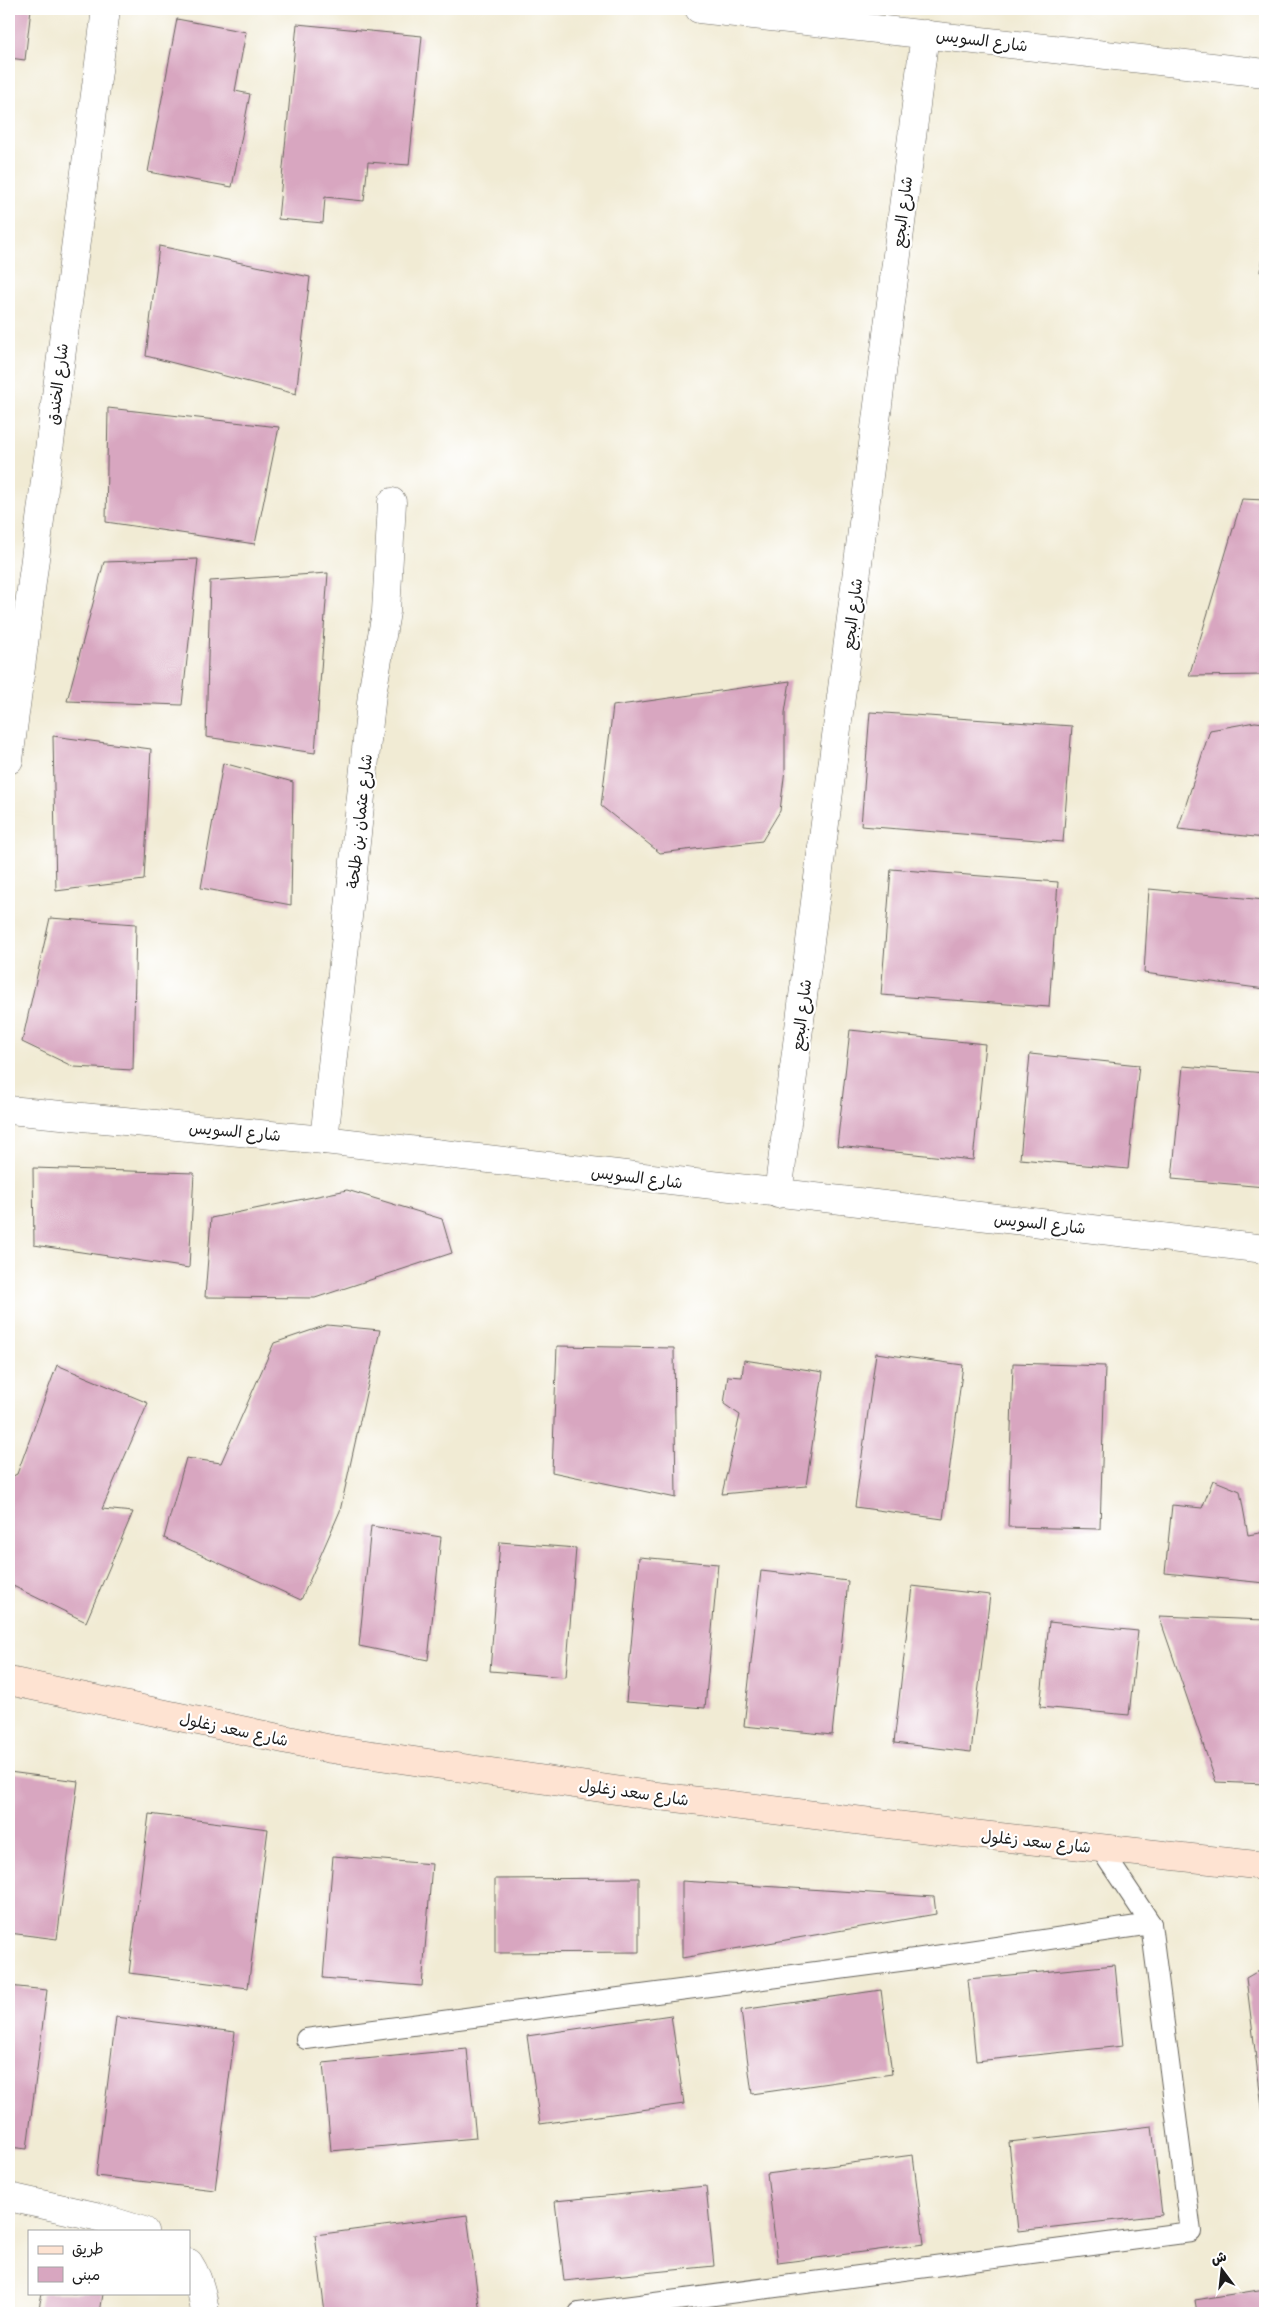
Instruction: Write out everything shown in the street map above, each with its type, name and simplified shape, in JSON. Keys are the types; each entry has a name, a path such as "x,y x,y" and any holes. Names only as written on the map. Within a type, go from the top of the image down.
{"main road":[{"name":"شارع سعد زغلول","path":"9,1681 331,1749 650,1795 1265,1866"}],"street":[{"name":"شارع الخندق","path":"9,760 12,701 106,9"},
{"name":"شارع السويس","path":"699,9 1265,73"},
{"name":"شارع البجع","path":"778,1194 925,34"},
{"name":"شارع عثمان بن طلحة","path":"324,1140 372,694 386,612 392,502"},
{"name":"شارع السويس","path":"9,1110 324,1140 778,1194 1265,1248"},
{"path":"9,2196 95,2216 141,2230"},
{"path":"190,2265 196,2274 204,2299 205,2313"}],"lane":[{"path":"579,2313 1190,2232 1151,1924 1100,1848"},
{"path":"306,2039 905,1960 1151,1924"}],"building":[{"path":"9,9 31,9 25,60 9,58"},
{"path":"177,19 246,32 235,91 250,94 232,187 148,172"},
{"path":"297,24 422,36 409,165 368,162 364,201 325,197 323,223 278,219"},
{"path":"1265,239 1265,273 1260,272"},
{"path":"159,246 310,277 296,394 146,356"},
{"path":"108,408 279,427 255,544 106,522"},
{"path":"1242,499 1265,500 1265,675 1189,676"},
{"path":"198,559 182,705 67,701 104,562"},
{"path":"328,573 315,753 206,737 210,581"},
{"path":"790,681 785,713 785,769 780,811 762,841 660,853 601,806 613,706"},
{"path":"870,712 1072,726 1063,842 861,826"},
{"path":"1255,722 1265,723 1265,838 1178,829 1210,730"},
{"path":"53,736 151,749 144,880 56,891"},
{"path":"223,763 293,782 291,905 201,888"},
{"path":"891,869 1058,882 1049,1007 881,995"},
{"path":"1149,889 1265,900 1265,989 1144,973"},
{"path":"50,918 136,924 133,1070 74,1067 22,1042"},
{"path":"850,1030 985,1044 973,1160 837,1146"},
{"path":"1030,1054 1139,1065 1128,1169 1020,1159"},
{"path":"1183,1066 1265,1073 1265,1187 1172,1179"},
{"path":"33,1168 194,1173 189,1268 34,1245"},
{"path":"347,1190 442,1219 452,1253 315,1298 205,1297 211,1218"},
{"path":"327,1325 380,1330 340,1511 301,1600 164,1538 186,1458 221,1463 274,1343"},
{"path":"557,1346 674,1348 676,1498 552,1472"},
{"path":"876,1353 963,1365 943,1519 855,1507"},
{"path":"744,1360 823,1372 806,1486 722,1494 740,1415 724,1404 728,1376 742,1377"},
{"path":"1013,1363 1105,1366 1100,1529 1008,1527"},
{"path":"57,1365 148,1403 102,1509 133,1512 86,1622 9,1584 9,1478 17,1474"},
{"path":"1213,1480 1240,1491 1248,1535 1265,1532 1265,1583 1165,1573 1172,1505 1202,1508"},
{"path":"371,1526 441,1537 428,1660 359,1646"},
{"path":"500,1542 576,1548 566,1677 490,1671"},
{"path":"639,1557 718,1564 705,1708 626,1702"},
{"path":"761,1571 848,1581 832,1735 744,1726"},
{"path":"912,1586 990,1595 971,1752 894,1743"},
{"path":"1159,1616 1265,1620 1265,1784 1216,1782"},
{"path":"1049,1622 1138,1631 1129,1715 1040,1707"},
{"path":"9,1772 78,1781 57,1939 9,1933"},
{"path":"149,1814 268,1829 248,1988 129,1973"},
{"path":"333,1856 432,1864 422,1986 323,1978"},
{"path":"639,1878 639,1952 495,1953 495,1879"},
{"path":"682,1881 934,1897 936,1914 682,1958"},
{"path":"1115,1965 1123,2046 976,2061 968,1979"},
{"path":"1265,1967 1265,2123 1264,2123 1246,1978"},
{"path":"9,1986 47,1990 27,2149 9,2147"},
{"path":"881,1990 892,2074 752,2094 741,2010"},
{"path":"671,2015 684,2104 540,2124 527,2036"},
{"path":"116,2017 235,2032 215,2190 96,2176"},
{"path":"467,2049 476,2138 331,2151 323,2063"},
{"path":"1152,2126 1162,2215 1018,2231 1009,2142"},
{"path":"913,2155 924,2244 778,2263 767,2174"},
{"path":"706,2186 714,2266 564,2281 555,2201"},
{"path":"467,2215 480,2313 325,2313 315,2235"},
{"path":"1265,2289 1265,2313 1197,2313 1195,2300"},
{"path":"42,2294 103,2294 100,2313 38,2313"}]}
